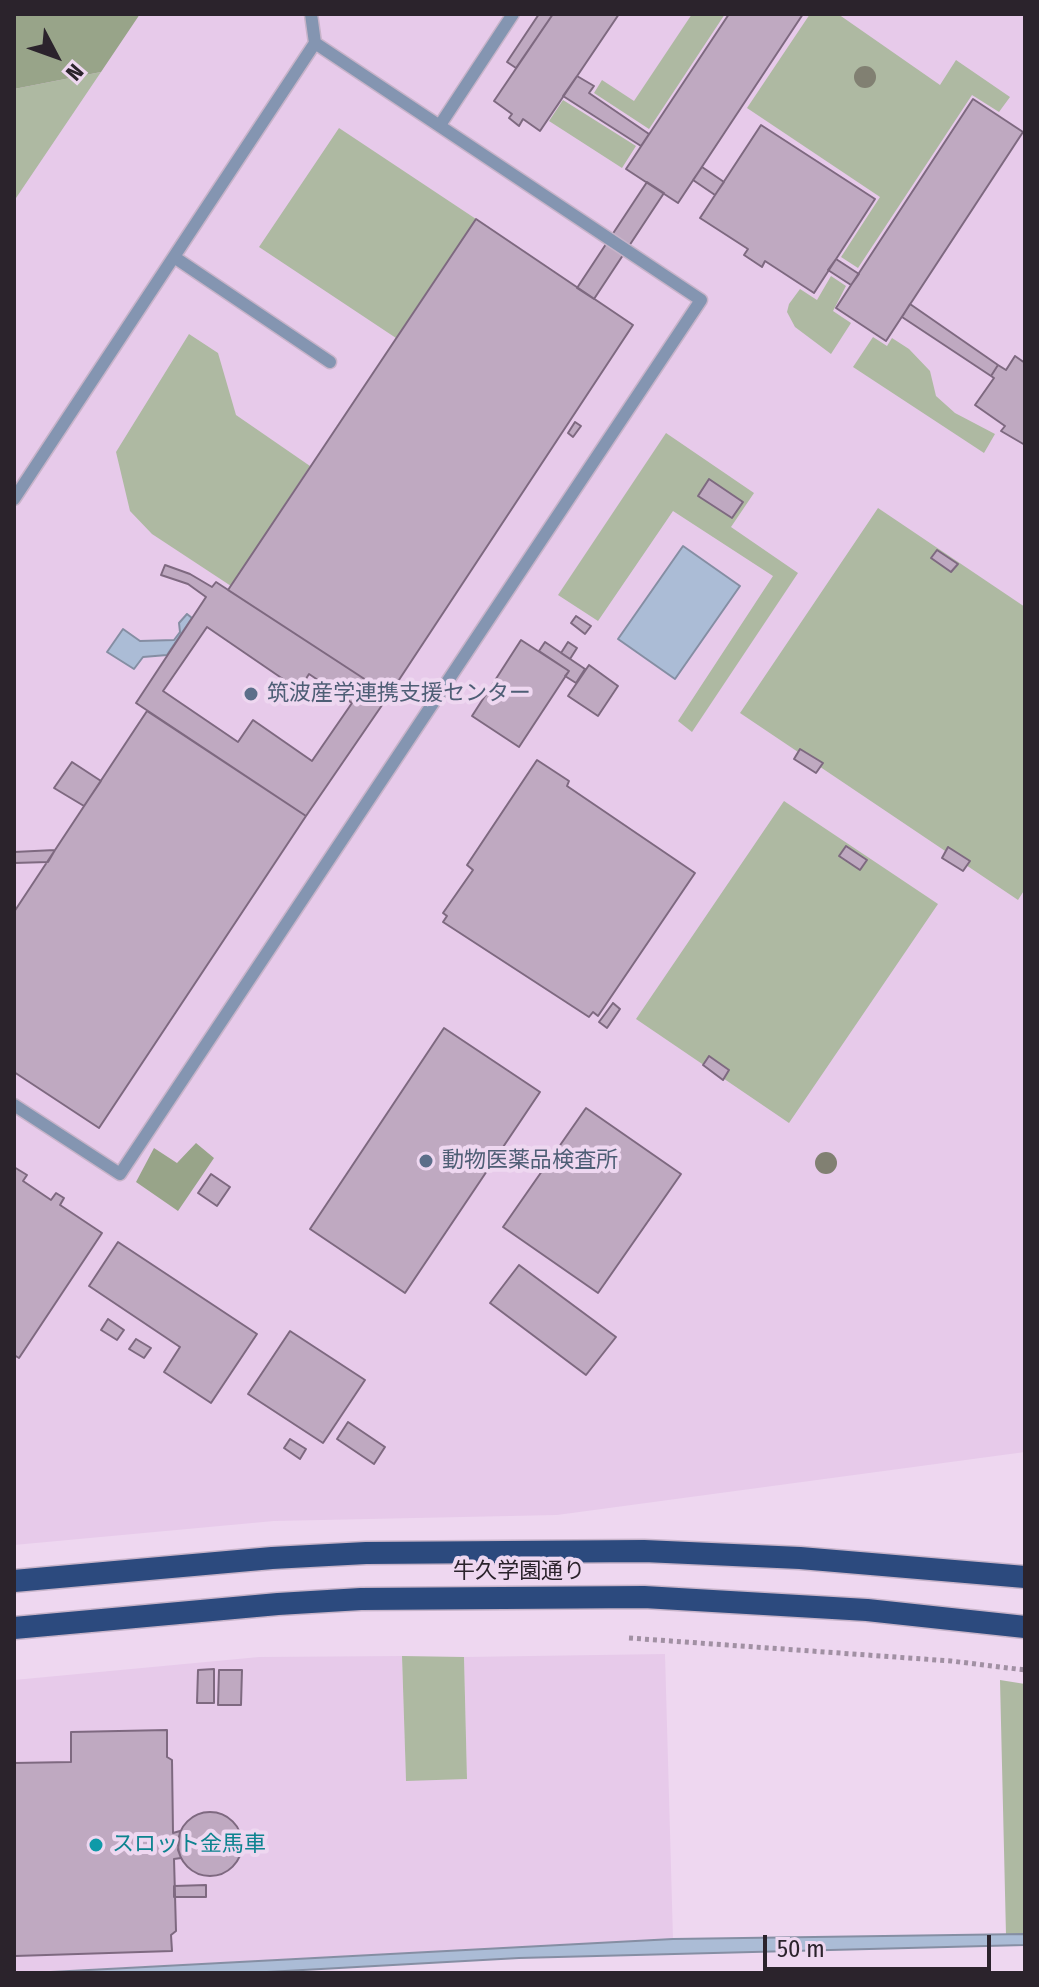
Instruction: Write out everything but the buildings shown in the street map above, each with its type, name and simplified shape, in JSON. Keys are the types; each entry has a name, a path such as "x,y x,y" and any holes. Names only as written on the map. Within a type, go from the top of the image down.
{"highway":[{"name":"牛久学園通り","path":"14,1581 156,1566 303,1556 628,1551 800,1558 1025,1577"},
{"name":"牛久学園通り","path":"14,1628 278,1604 644,1597 867,1610 1025,1627"}],"lane":[{"path":"14,499 315,43 311,14"},
{"path":"440,125 513,14"},
{"path":"14,1105 120,1174 701,300 315,43"},
{"path":"174,257 330,362"}],"path":[{"path":"629,1638 936,1660 1025,1670"}],"shaded area":[{"path":"14,14 1025,14 1025,1452 557,1515 274,1521 14,1545"},
{"path":"665,1654 673,1939 14,1973 14,1680 259,1657 402,1656 406,1780 467,1779 464,1657"}],"green space":[{"path":"14,14 140,14 101,72 14,89"},
{"path":"692,14 725,14 649,129 594,93 602,80 634,101"},
{"path":"810,14 838,14 940,85 956,60 1010,97 999,112 972,95 858,268 841,257 880,197 747,108"},
{"path":"101,72 14,201 14,89"},
{"path":"563,100 636,146 622,168 549,121"},
{"path":"339,128 476,219 396,338 259,247"},
{"path":"831,276 846,286 833,311 851,323 831,354 795,327 787,312 800,289 817,300"},
{"path":"189,334 218,353 236,415 310,466 231,586 152,534 130,511 116,452"},
{"path":"873,337 887,346 892,338 909,349 930,371 936,396 955,413 995,434 984,453 853,367"},
{"path":"666,433 754,493 731,527 798,573 692,732 678,721 773,576 673,511 598,621 558,595"},
{"path":"878,508 1025,607 1025,889 1018,900 740,713"},
{"path":"784,801 938,904 789,1123 636,1019"},
{"path":"196,1143 214,1158 178,1211 136,1182 154,1148 177,1163"},
{"path":"402,1656 464,1657 467,1779 406,1781"},
{"path":"1000,1680 1025,1684 1025,1934 1006,1935"}],"water":[{"path":"683,546 740,586 675,679 618,639"},
{"path":"187,614 192,618 167,655 143,657 134,669 107,652 123,629 140,641 174,640 180,632 179,623"},
{"path":"1025,1934 1025,1945 519,1958 249,1973 32,1973 673,1939"}],"place":[{"name":"筑波産学連携支援センター","path":"251,694"},
{"name":"動物医薬品検査所","path":"426,1161"},
{"name":"スロット金馬車","path":"96,1845"}]}
